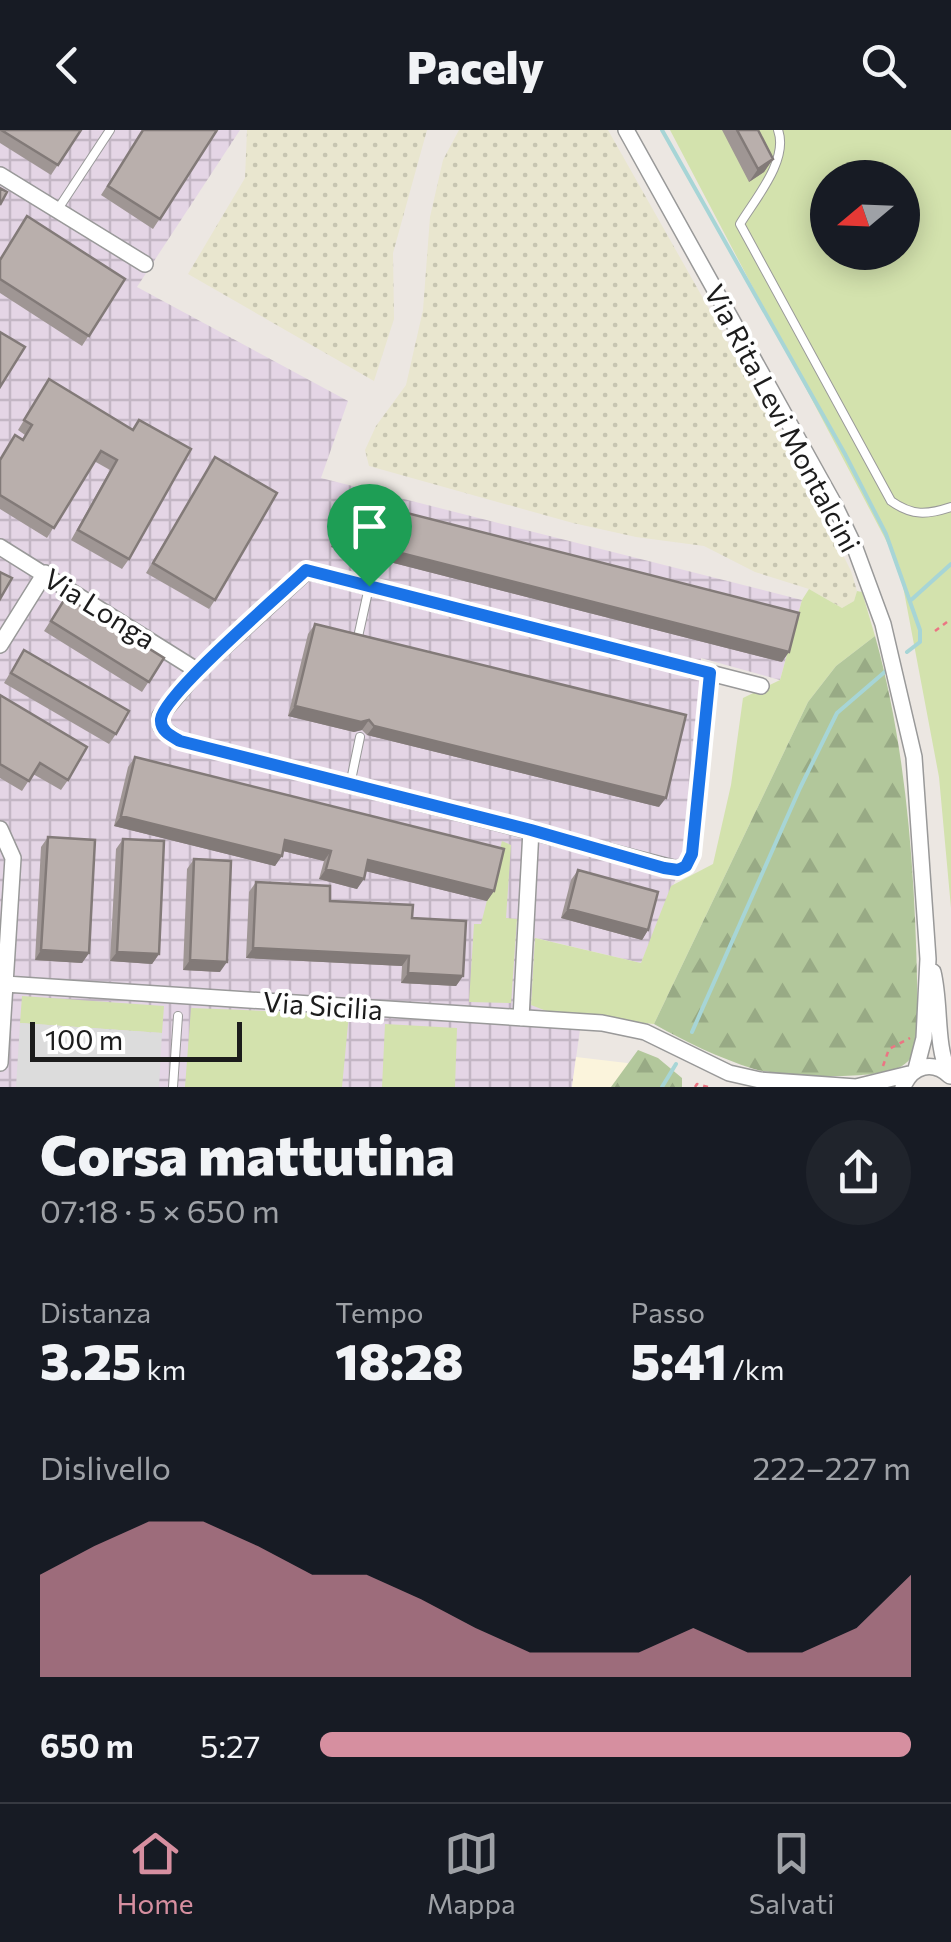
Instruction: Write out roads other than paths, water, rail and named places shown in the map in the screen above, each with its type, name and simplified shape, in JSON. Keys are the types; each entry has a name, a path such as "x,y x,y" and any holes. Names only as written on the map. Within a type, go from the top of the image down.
{"street":[{"name":"Via Rita Levi Montalcini","path":"626,130 834,504 883,624 914,757 928,959 924,1038 910,1077"},
{"path":"0,175 145,264"},
{"name":"Via Longa","path":"0,548 198,671"},
{"path":"710,673 692,854 686,866 678,870 180,741 162,727 160,716 198,671 306,570 761,686"},
{"path":"0,645 46,574"},
{"path":"0,830 13,858 0,1063"},
{"path":"521,1018 531,830"},
{"name":"Via Rita Levi Montalcini","path":"928,959 937,988 942,1059 950,1076"},
{"name":"Via Sicilia","path":"5,984 626,1026 729,1073 782,1084 857,1087 910,1077"},
{"name":"Via Rita Levi Montalcini","path":"910,1077 934,1066 950,1076"}],"lane":[{"path":"58,210 110,130"},
{"path":"778,130 782,140 770,176 740,224 891,502 908,514 951,508"},
{"path":"358,638 369,586"},
{"path":"350,785 360,737"},
{"path":"173,1087 178,1016"}],"waterway":[{"path":"662,130 886,534 920,630 920,642 907,652"},
{"path":"910,601 951,564"},
{"path":"692,1032 837,713 887,670"},
{"path":"662,1087 676,1064"}]}
